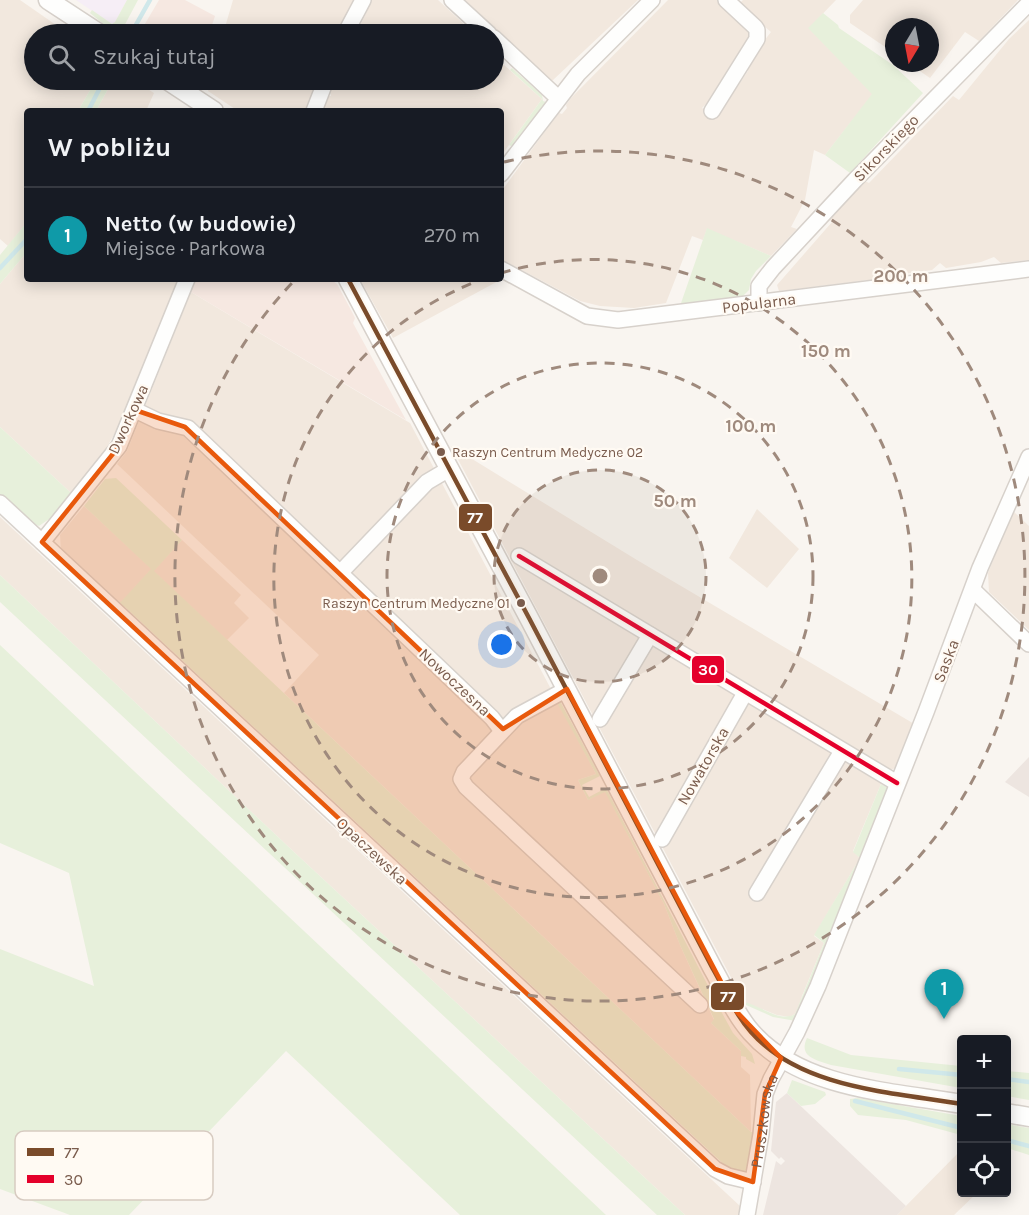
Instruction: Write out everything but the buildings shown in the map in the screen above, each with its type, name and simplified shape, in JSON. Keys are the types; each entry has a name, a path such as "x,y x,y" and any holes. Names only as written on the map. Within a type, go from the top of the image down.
{"street":[{"path":"48,0 85,24"},
{"path":"350,24 363,0"},
{"path":"452,0 478,24"},
{"path":"504,170 582,70 652,0"},
{"path":"712,111 757,39 755,27 726,0"},
{"name":"Sikorskiego","path":"759,303 759,286 773,268 855,180 1029,3"},
{"path":"504,47 558,98"},
{"path":"182,90 209,108"},
{"path":"315,108 322,90"},
{"name":"Popularna","path":"504,271 587,316 605,319 638,319 1029,269"},
{"name":"Dworkowa","path":"42,542 116,450 135,410 186,282"},
{"name":"Pruszkowska","path":"350,282 737,1012 759,1041 781,1058 765,1094 747,1215"},
{"name":"Nowoczesna","path":"135,410 158,420 188,428 492,718 502,731 464,772 461,779 463,783 700,1005"},
{"name":"Saska","path":"781,1058 797,1032 818,987 980,568 1029,457"},
{"path":"341,572 427,482 449,469"},
{"name":"Opaczewska","path":"0,503 716,1171 753,1182"},
{"path":"519,556 897,783"},
{"path":"973,590 1029,644"},
{"path":"600,719 650,635"},
{"path":"502,731 521,713 567,689"},
{"name":"Nowatorska","path":"662,839 746,693"},
{"path":"757,893 842,751"},
{"path":"781,1058 803,1071 830,1080 957,1103"},
{"path":"1011,1114 1029,1117"}],"highlighted area":[{"path":"135,410 185,427 503,729 567,689 737,1012 781,1058 765,1094 753,1182 715,1169 42,542 116,450"}],"shaded area":[{"path":"0,0 20,0 55,24 24,24 24,90 90,90 80,108 24,108 24,226 8,246 0,239"},
{"path":"76,0 127,0 112,24"},
{"path":"159,0 185,0 215,16 212,24 145,24"},
{"path":"233,0 357,0 344,24 226,24"},
{"path":"370,0 438,0 464,24 361,24 367,11 365,9"},
{"path":"463,0 638,0 552,81 504,37 504,24 489,24"},
{"path":"668,0 719,0 747,24 751,40 725,85 702,108 717,117 748,71 749,62 771,32 739,4 743,0 836,0 809,28 873,94 825,155 814,150 805,200 791,227 797,229 771,256 707,229 703,240 692,236 666,303 634,308 600,306 580,301 504,261 504,188 559,113 562,114 567,108 566,105"},
{"path":"863,0 1018,0 979,41 965,32 939,66 939,18 885,18 885,47 850,23 850,15"},
{"path":"1029,20 1029,260 1001,263 994,257 981,262 946,268 940,263 932,270 902,276 779,291 777,285 832,222 829,219 863,180 869,183 953,96 959,100 1009,39"},
{"path":"504,65 542,99 504,152 504,108 320,108 325,96 331,96 330,90 504,90"},
{"path":"921,72 935,72 930,78"},
{"path":"108,90 149,90 154,93 147,108 98,108"},
{"path":"317,90 311,108 234,108 208,91"},
{"path":"24,256 24,282 177,282 120,424 104,452 71,493 0,427 0,284"},
{"path":"195,282 334,282 355,318 353,323 406,420 191,292"},
{"path":"362,282 496,282 393,338"},
{"path":"191,292 410,423 596,774 578,780 588,800 605,791 664,904 714,1020 711,1023 741,1051 741,1067 750,1075 751,1132 284,693 319,655 117,464 127,451"},
{"path":"451,446 637,560 916,725 896,768 889,770 881,784 853,851 860,858 814,936 824,943 800,1004 795,1014 790,1017 777,1015 744,1002"},
{"path":"84,506 152,569 118,606 61,551 60,535"},
{"path":"757,509 799,549 767,588 729,558"},
{"path":"1013,511 1029,526 1029,630 989,592 988,573"},
{"path":"0,517 740,1206 739,1215 685,1215 0,575"},
{"path":"182,540 241,595 234,603 249,618 227,640 153,571"},
{"path":"1029,757 1029,797 1005,782"},
{"path":"787,1093 906,1206 897,1215 763,1215 776,1161 781,1165 785,1161 781,1157 779,1159 771,1151 776,1102"},
{"path":"957,1154 957,1197 973,1197 954,1215 897,1215"}],"green space":[{"path":"127,0 138,0 125,24 112,24"},
{"path":"92,10 112,24 103,24 90,13"},
{"path":"823,13 839,28 885,60 885,72 900,72 923,93 850,173 825,155 872,94 808,28"},
{"path":"512,68 542,95 543,101 546,102 513,147 509,145 542,99 510,70"},
{"path":"90,90 108,90 98,108 80,108"},
{"path":"24,226 24,256 0,284 0,255"},
{"path":"707,228 771,256 756,271 751,279 749,290 741,298 680,306"},
{"path":"0,427 71,493 52,517 39,526 28,521 0,495"},
{"path":"116,478 182,540 154,571 751,1132 755,1132 746,1170 731,1171 125,607 117,606 151,569 84,506 105,479"},
{"path":"0,575 685,1215 657,1215 0,602"},
{"path":"0,645 606,1215 460,1215 286,1051 209,1131 15,1131 15,1195 0,1189 0,949 94,986 69,873 0,843"},
{"path":"556,701 560,701 600,776 582,785 589,797 606,788 722,1013 733,1033 752,1054 755,1064 741,1056 741,1051 711,1023 714,1019 664,904 605,792 588,800 578,780 596,774"},
{"path":"881,784 890,789 796,1021 773,1017 746,1005 744,1002 776,1015 795,1014 824,943 814,935 860,858 853,852"},
{"path":"807,1038 851,1055 957,1066 957,1087 831,1065 810,1057 805,1050"},
{"path":"1011,1071 1029,1073 1029,1100 1011,1097"},
{"path":"792,1080 825,1092 826,1095 815,1104 801,1106 787,1093"},
{"path":"858,1098 957,1115 957,1134 906,1120 858,1115 850,1106 850,1099"},
{"path":"1011,1125 1029,1128 1029,1155 1011,1149"},
{"path":"30,1200 143,1200 129,1215 70,1215"}],"waterway":[{"path":"136,24 150,0"},
{"path":"90,108 99,90"},
{"path":"0,268 24,242"},
{"path":"899,1069 957,1075"},
{"path":"1011,1080 1029,1082"},
{"path":"855,1101 957,1127"},
{"path":"1011,1141 1029,1146"}],"transit line":[{"name":"77","path":"350,282 713,969 745,1025 772,1051 795,1066 821,1077 878,1091 957,1103"},
{"name":"30","path":"519,556 897,783"}],"place":[{"name":"Raszyn Centrum Medyczne 02","path":"441,452"},
{"name":"Raszyn Centrum Medyczne 01","path":"521,603"},
{"name":"Netto (w budowie)","path":"944,1019"}]}
